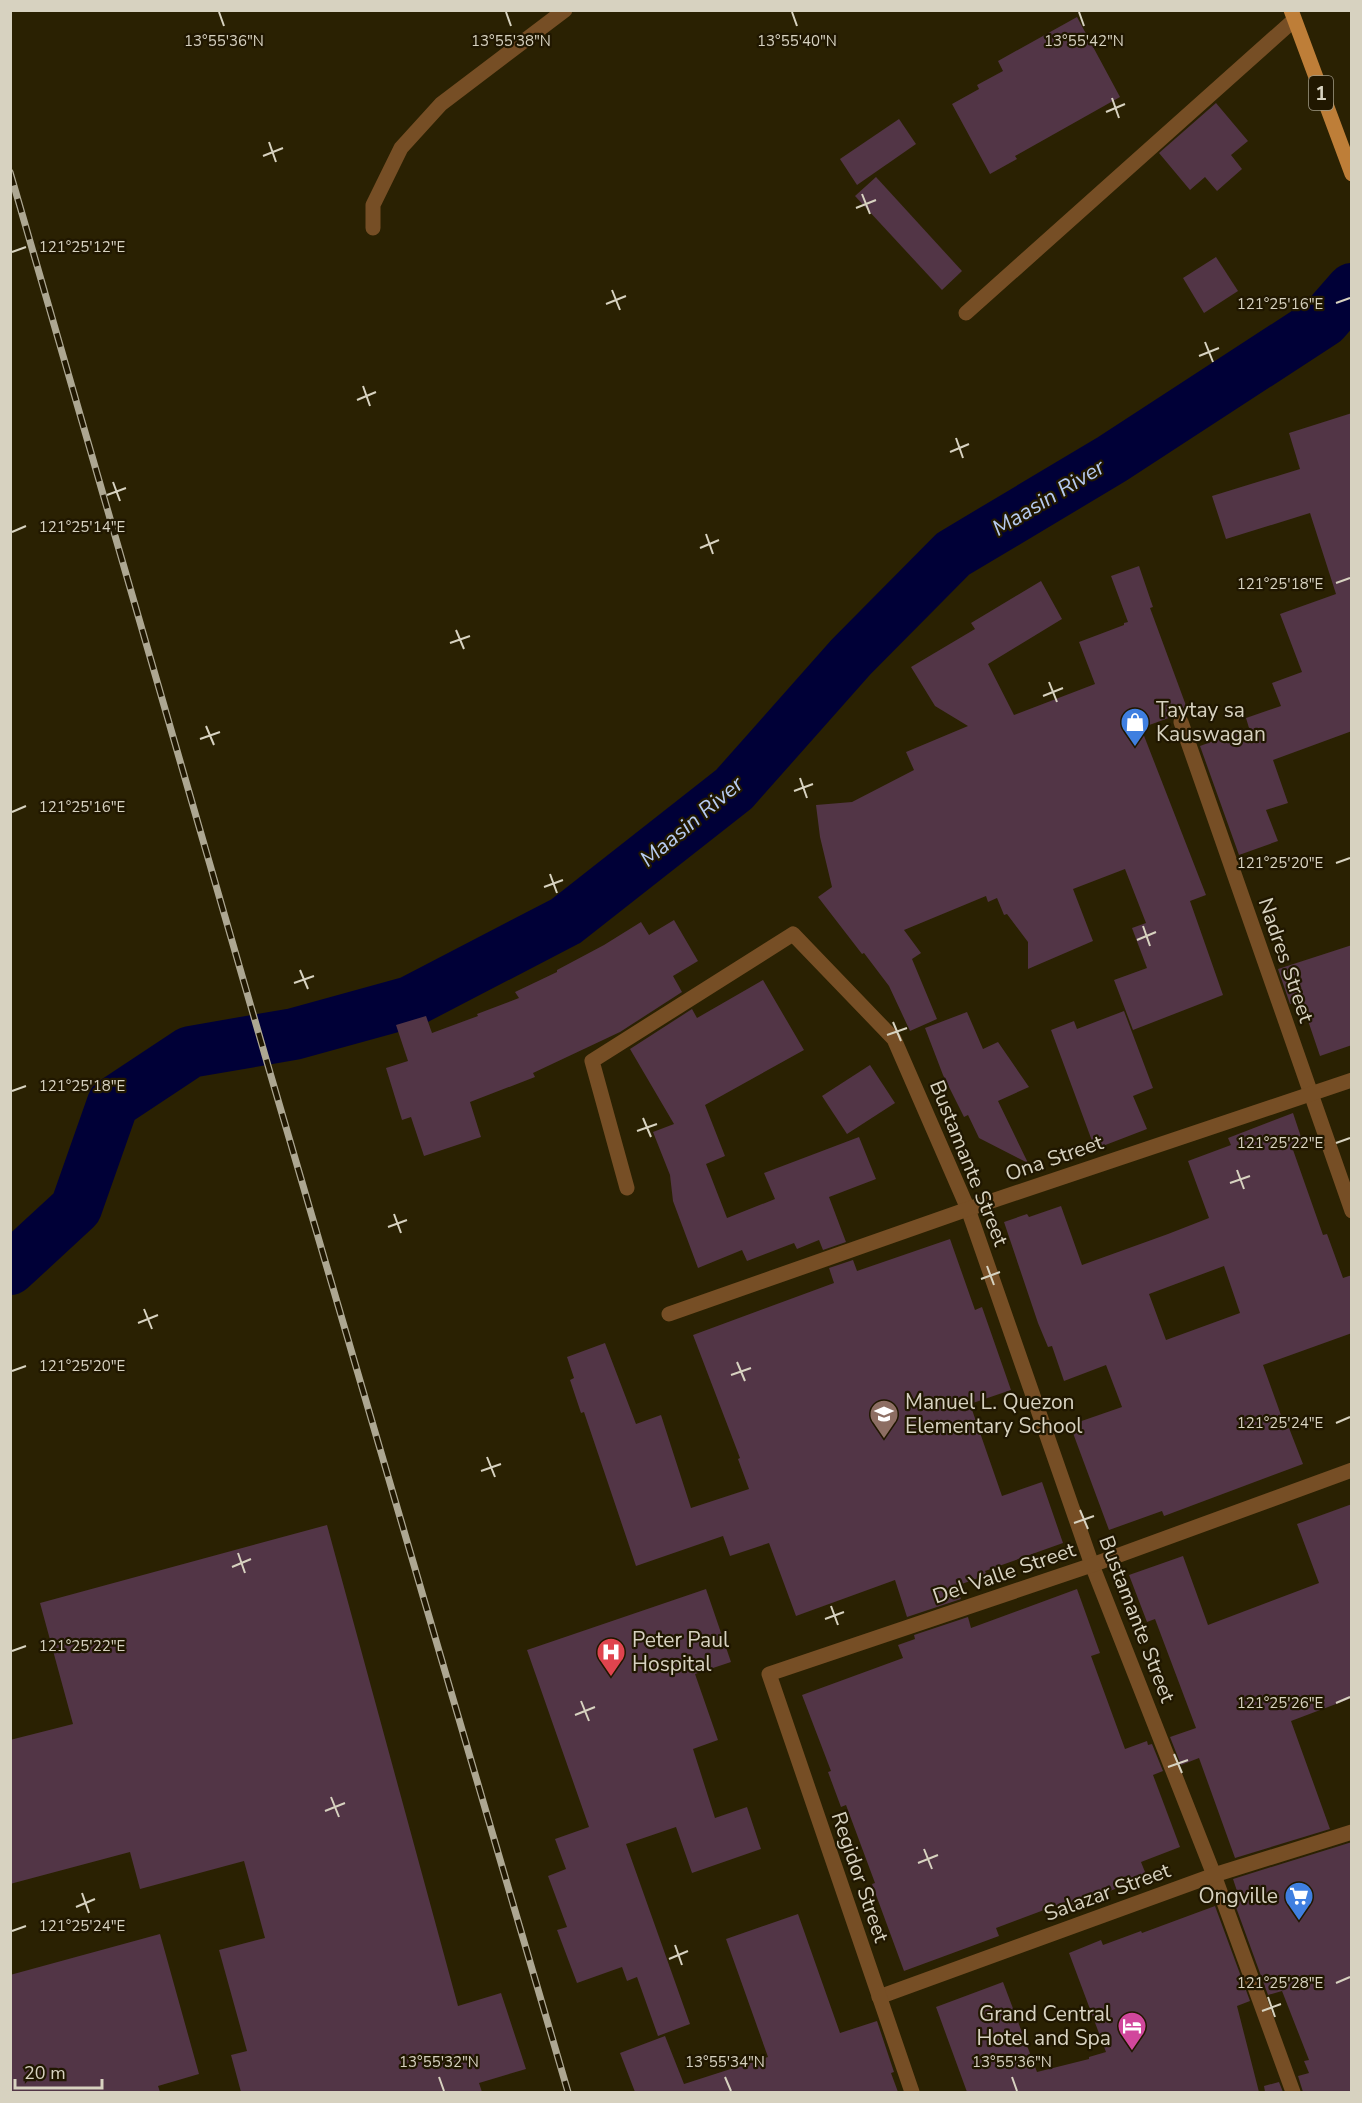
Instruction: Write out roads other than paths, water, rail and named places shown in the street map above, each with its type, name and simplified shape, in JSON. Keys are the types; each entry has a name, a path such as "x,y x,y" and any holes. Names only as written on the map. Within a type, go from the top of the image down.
{"main road":[{"name":"1","path":"1293,15 1352,174"}],"street":[{"path":"373,228 373,205 401,148 441,104 565,10"},
{"path":"966,313 1293,15"},
{"name":"Nadres Street","path":"1181,722 1352,1211"},
{"name":"Bustamante Street","path":"627,1188 592,1060 793,934 894,1039 968,1209 1092,1565 1214,1875 1293,2092"},
{"name":"Ona Street","path":"669,1314 968,1209 1352,1080"},
{"name":"Del Valle Street","path":"769,1674 1092,1565 1352,1470"},
{"name":"Regidor Street","path":"769,1674 912,2092"},
{"name":"Salazar Street","path":"879,1997 1214,1875 1352,1832"}],"waterway":[{"name":"Maasin River","path":"10,1269 76,1208 113,1103 190,1052 294,1034 410,1002 566,921 734,789 851,657 953,554 1112,459 1324,321 1352,289"}],"railway":[{"path":"10,172 568,2092"}],"place":[{"name":"Taytay sa Kauswagan","path":"1135,748"},
{"name":"Manuel L. Quezon Elementary School","path":"884,1440"},
{"name":"Peter Paul Hospital","path":"611,1678"},
{"name":"Ongville","path":"1299,1922"},
{"name":"Grand Central Hotel and Spa","path":"1132,2052"}]}
